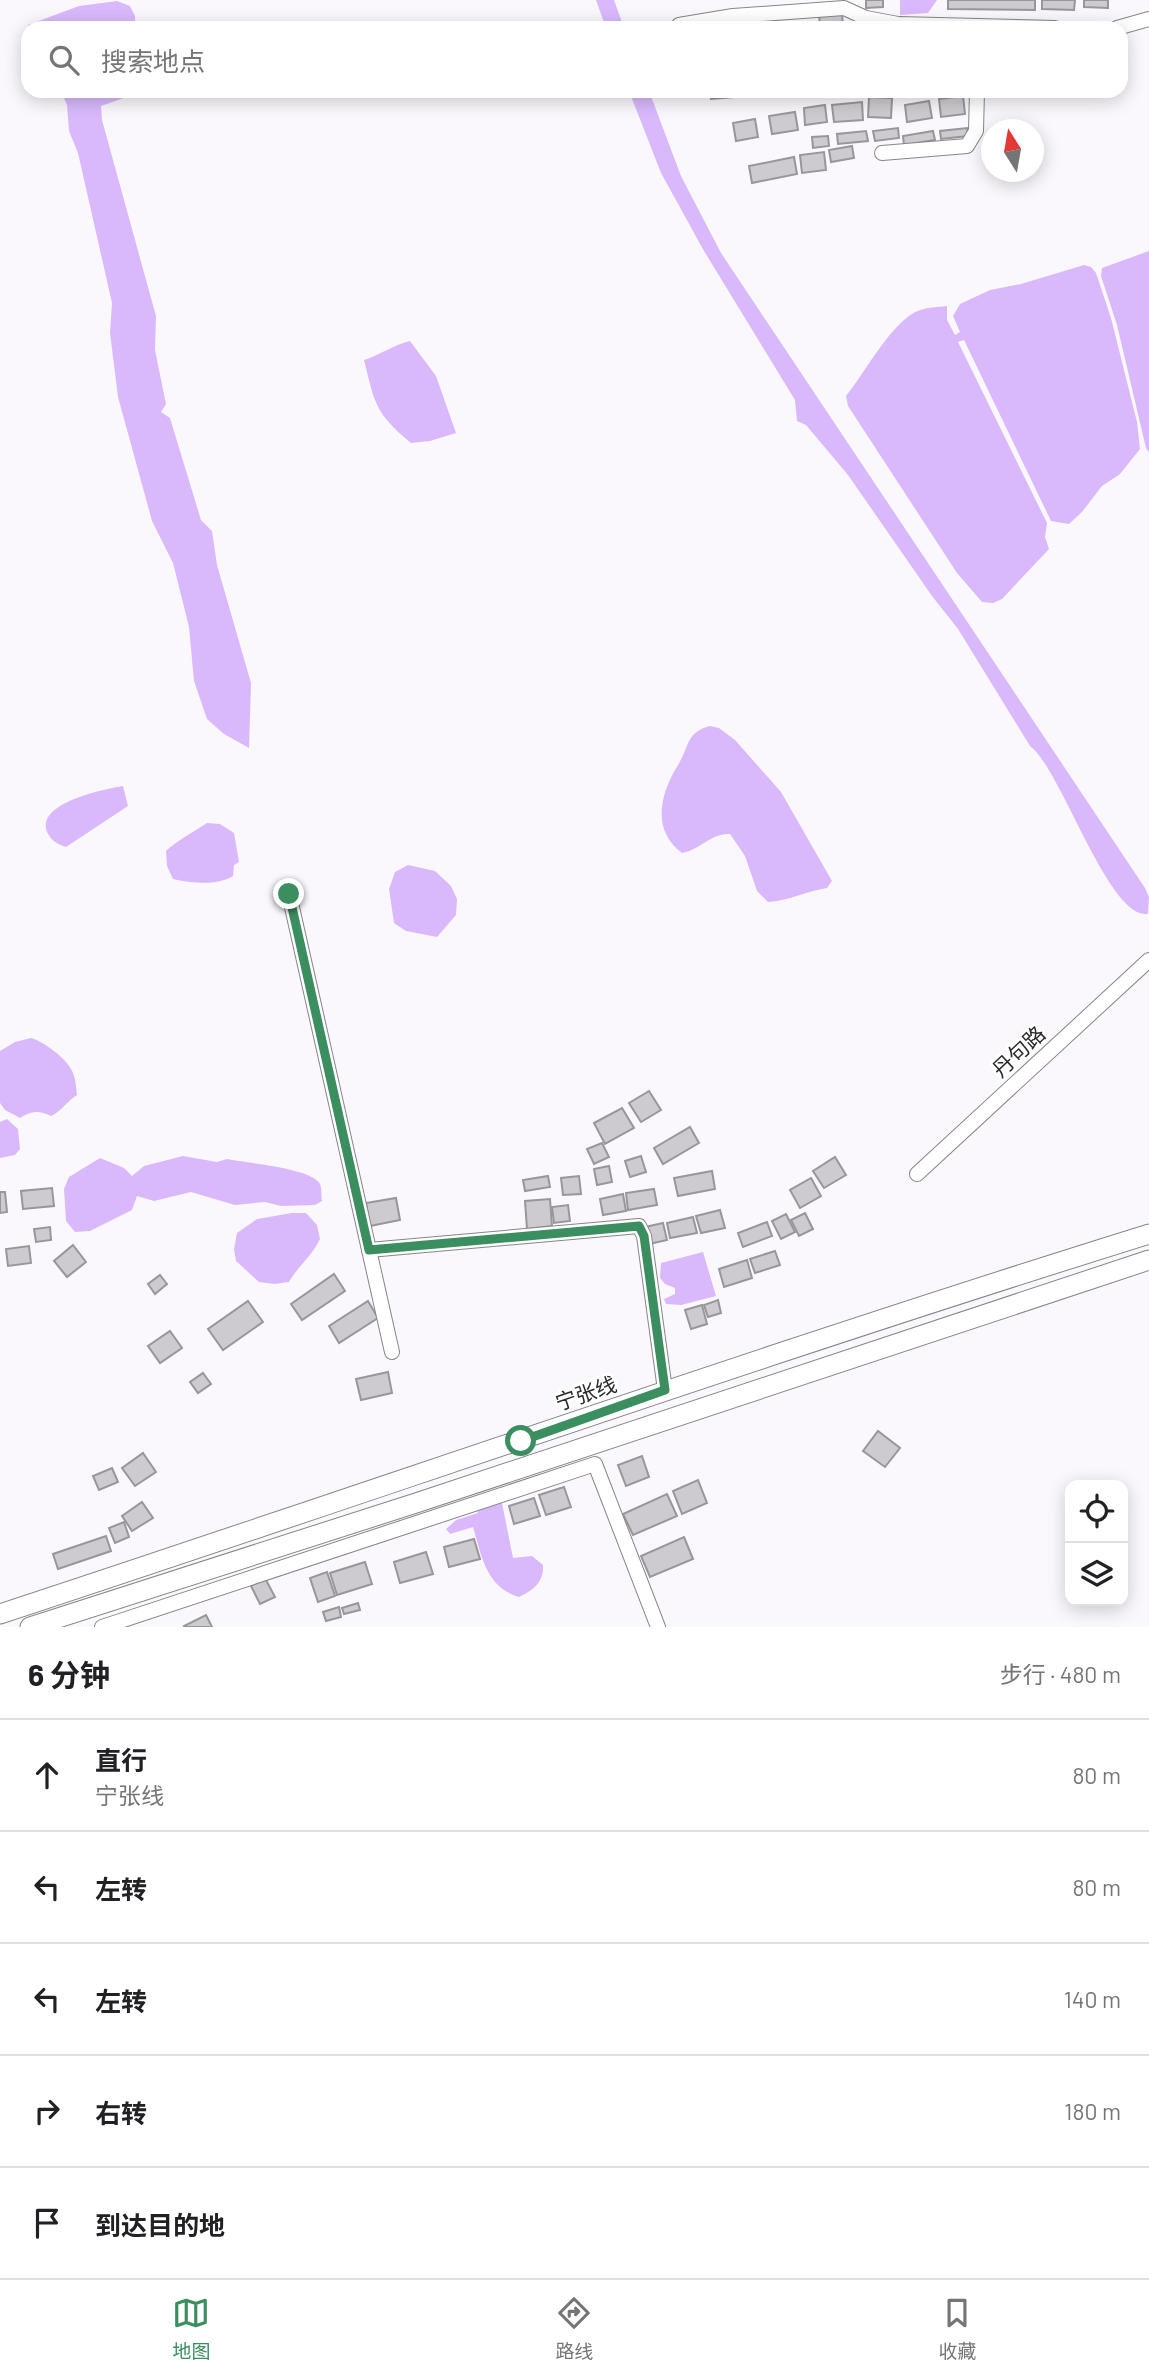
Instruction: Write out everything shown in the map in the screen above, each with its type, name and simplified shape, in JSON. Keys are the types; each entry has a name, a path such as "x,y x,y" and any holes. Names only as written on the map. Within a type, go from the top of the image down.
{"main road":[{"name":"宁张线","path":"0,1615 468,1459 665,1390 1149,1234"},
{"path":"30,1627 429,1499 1149,1260"}],"street":[{"path":"703,21 733,16 844,8 866,18 882,21"},
{"path":"1128,25 1149,19"},
{"path":"882,153 967,146 976,131 977,98"},
{"path":"289,894 392,1352"},
{"name":"丹句路","path":"917,1174 1149,960"},
{"path":"369,1250 639,1226 644,1236 665,1390"},
{"path":"102,1627 595,1464 658,1627"}],"shaded area":[{"path":"596,0 614,0 622,21 604,21"},
{"path":"900,0 937,0 928,13 900,15"},
{"path":"117,1 130,6 135,21 39,21 79,6"},
{"path":"64,98 124,98 101,106 102,120 156,316 155,350 166,404 161,412 170,418 201,520 212,531 217,565 251,683 249,748 224,734 207,719 194,681 189,627 173,563 152,521 118,397 110,333 112,303 78,153 69,131"},
{"path":"632,98 652,98 681,176 721,253 1145,888 1149,897 1148,914 1133,909 1117,893 1043,760 1030,746 958,629 848,475 806,425 797,421 795,400 704,251 661,173"},
{"path":"1149,251 1149,452 1117,325 1101,276 1102,268"},
{"path":"1084,265 1091,267 1096,273 1111,318 1137,422 1140,449 1120,474 1102,486 1069,524 1051,521 964,340 958,342 1047,523 1045,537 1049,549 1002,599 993,603 982,602 957,573 848,406 846,396 899,324 920,310 947,306 947,320 955,335 960,332 953,316 960,304 990,290 1021,284"},
{"path":"410,341 436,376 456,433 430,441 411,443 390,424 378,407 364,360"},
{"path":"710,726 719,728 735,740 781,792 832,881 827,888 768,902 757,891 745,856 730,834 717,836 682,853 672,844 662,823 663,800 692,736"},
{"path":"123,786 128,806 66,847 49,836 46,829 47,820 53,811 63,804 89,794"},
{"path":"207,823 220,824 234,833 239,862 234,865 233,876 212,882 173,879 167,866 166,851"},
{"path":"408,865 435,871 451,886 457,899 456,915 437,937 406,931 394,923 389,889 395,872"},
{"path":"31,1038 49,1047 71,1068 77,1095 51,1116 35,1112 20,1118 5,1110 0,1103 0,1051 15,1042"},
{"path":"7,1119 18,1129 20,1149 15,1155 0,1158 0,1122"},
{"path":"183,1156 217,1162 227,1159 305,1174 320,1184 322,1201 315,1205 281,1206 265,1202 235,1205 191,1192 154,1201 137,1196 132,1210 90,1231 75,1232 66,1221 64,1189 69,1177 100,1158 124,1168 132,1176 144,1166"},
{"path":"306,1213 317,1225 320,1239 289,1282 259,1282 236,1261 234,1249 237,1233 257,1219"},
{"path":"703,1252 716,1296 681,1305 666,1304 664,1299 675,1294 675,1288 665,1284 660,1278 661,1263"},
{"path":"500,1493 513,1558 532,1556 543,1565 542,1577 537,1585 519,1597 499,1586 492,1578 483,1560 473,1527 450,1534 446,1529 456,1520 478,1513 475,1501"}],"building":[{"path":"866,0 883,0 883,7 866,8"},
{"path":"948,0 1035,0 1035,10 948,9"},
{"path":"1042,0 1075,0 1074,10 1042,9"},
{"path":"1084,0 1108,0 1108,8 1084,7"},
{"path":"842,13 843,21 820,21 819,14"},
{"path":"869,98 892,98 891,118 868,117"},
{"path":"963,98 965,114 941,117 939,99"},
{"path":"929,101 932,118 907,122 905,105"},
{"path":"862,102 863,120 834,122 832,105"},
{"path":"825,105 827,122 805,125 804,108"},
{"path":"795,112 798,130 772,134 769,116"},
{"path":"755,119 758,137 736,141 733,123"},
{"path":"898,128 899,138 875,141 873,131"},
{"path":"967,128 968,136 941,139 940,131"},
{"path":"866,131 868,141 838,144 837,134"},
{"path":"933,131 935,140 904,145 903,136"},
{"path":"828,136 829,146 813,148 812,137"},
{"path":"852,146 854,158 831,162 829,150"},
{"path":"824,152 826,170 802,173 800,155"},
{"path":"794,157 797,174 752,183 749,166"},
{"path":"649,1091 661,1110 641,1122 629,1103"},
{"path":"622,1108 634,1128 605,1144 594,1123"},
{"path":"690,1127 699,1143 663,1164 654,1148"},
{"path":"602,1143 609,1157 594,1164 587,1149"},
{"path":"641,1156 646,1172 630,1177 625,1161"},
{"path":"835,1157 846,1175 824,1188 813,1171"},
{"path":"609,1166 612,1182 597,1185 594,1169"},
{"path":"712,1171 715,1189 678,1196 674,1178"},
{"path":"548,1176 550,1187 525,1191 523,1180"},
{"path":"579,1176 581,1194 563,1195 561,1178"},
{"path":"811,1178 821,1196 800,1208 790,1190"},
{"path":"52,1188 54,1206 23,1209 21,1191"},
{"path":"654,1189 657,1205 628,1210 626,1193"},
{"path":"0,1192 5,1192 7,1212 0,1213"},
{"path":"623,1194 626,1211 603,1215 600,1199"},
{"path":"396,1198 400,1220 370,1226 366,1203"},
{"path":"550,1199 552,1226 527,1229 525,1201"},
{"path":"568,1205 570,1221 554,1223 552,1207"},
{"path":"720,1210 725,1228 701,1233 696,1216"},
{"path":"805,1213 813,1229 799,1236 791,1220"},
{"path":"786,1214 795,1232 781,1239 772,1221"},
{"path":"693,1217 697,1233 670,1238 667,1223"},
{"path":"767,1222 772,1236 743,1247 738,1233"},
{"path":"663,1223 667,1240 649,1244 645,1227"},
{"path":"50,1227 51,1240 36,1242 34,1229"},
{"path":"73,1245 86,1262 67,1277 54,1261"},
{"path":"29,1246 31,1263 8,1266 6,1249"},
{"path":"775,1251 780,1265 755,1273 750,1259"},
{"path":"747,1260 752,1278 724,1287 719,1269"},
{"path":"334,1274 345,1291 302,1320 291,1304"},
{"path":"160,1275 167,1284 155,1294 148,1284"},
{"path":"718,1300 721,1313 708,1317 704,1305"},
{"path":"248,1301 263,1322 223,1350 208,1329"},
{"path":"368,1301 378,1318 339,1343 329,1326"},
{"path":"702,1305 707,1324 691,1329 685,1310"},
{"path":"170,1331 182,1348 160,1363 148,1346"},
{"path":"388,1372 392,1393 361,1400 356,1379"},
{"path":"203,1373 211,1384 198,1393 190,1382"},
{"path":"878,1431 900,1448 885,1467 863,1451"},
{"path":"143,1453 156,1472 135,1486 122,1468"},
{"path":"642,1456 649,1477 626,1486 618,1465"},
{"path":"112,1468 118,1482 99,1490 93,1476"},
{"path":"698,1480 707,1503 682,1514 673,1491"},
{"path":"564,1487 571,1507 546,1515 539,1495"},
{"path":"667,1494 677,1516 633,1535 623,1514"},
{"path":"534,1498 540,1516 514,1524 509,1506"},
{"path":"142,1502 153,1518 132,1531 122,1516"},
{"path":"124,1522 129,1537 115,1543 109,1528"},
{"path":"106,1536 111,1551 58,1569 53,1554"},
{"path":"684,1537 693,1559 650,1577 641,1556"},
{"path":"474,1539 480,1559 449,1567 444,1547"},
{"path":"426,1552 433,1574 400,1583 394,1562"},
{"path":"365,1562 372,1584 337,1595 330,1573"},
{"path":"327,1572 335,1596 318,1602 310,1578"},
{"path":"265,1578 275,1597 260,1604 251,1586"},
{"path":"358,1603 360,1610 344,1614 342,1608"},
{"path":"339,1607 341,1617 326,1621 323,1612"},
{"path":"206,1615 212,1627 184,1626"}],"route":[{"path":"289,894 369,1250 639,1226 644,1236 665,1390 521,1441"}]}
